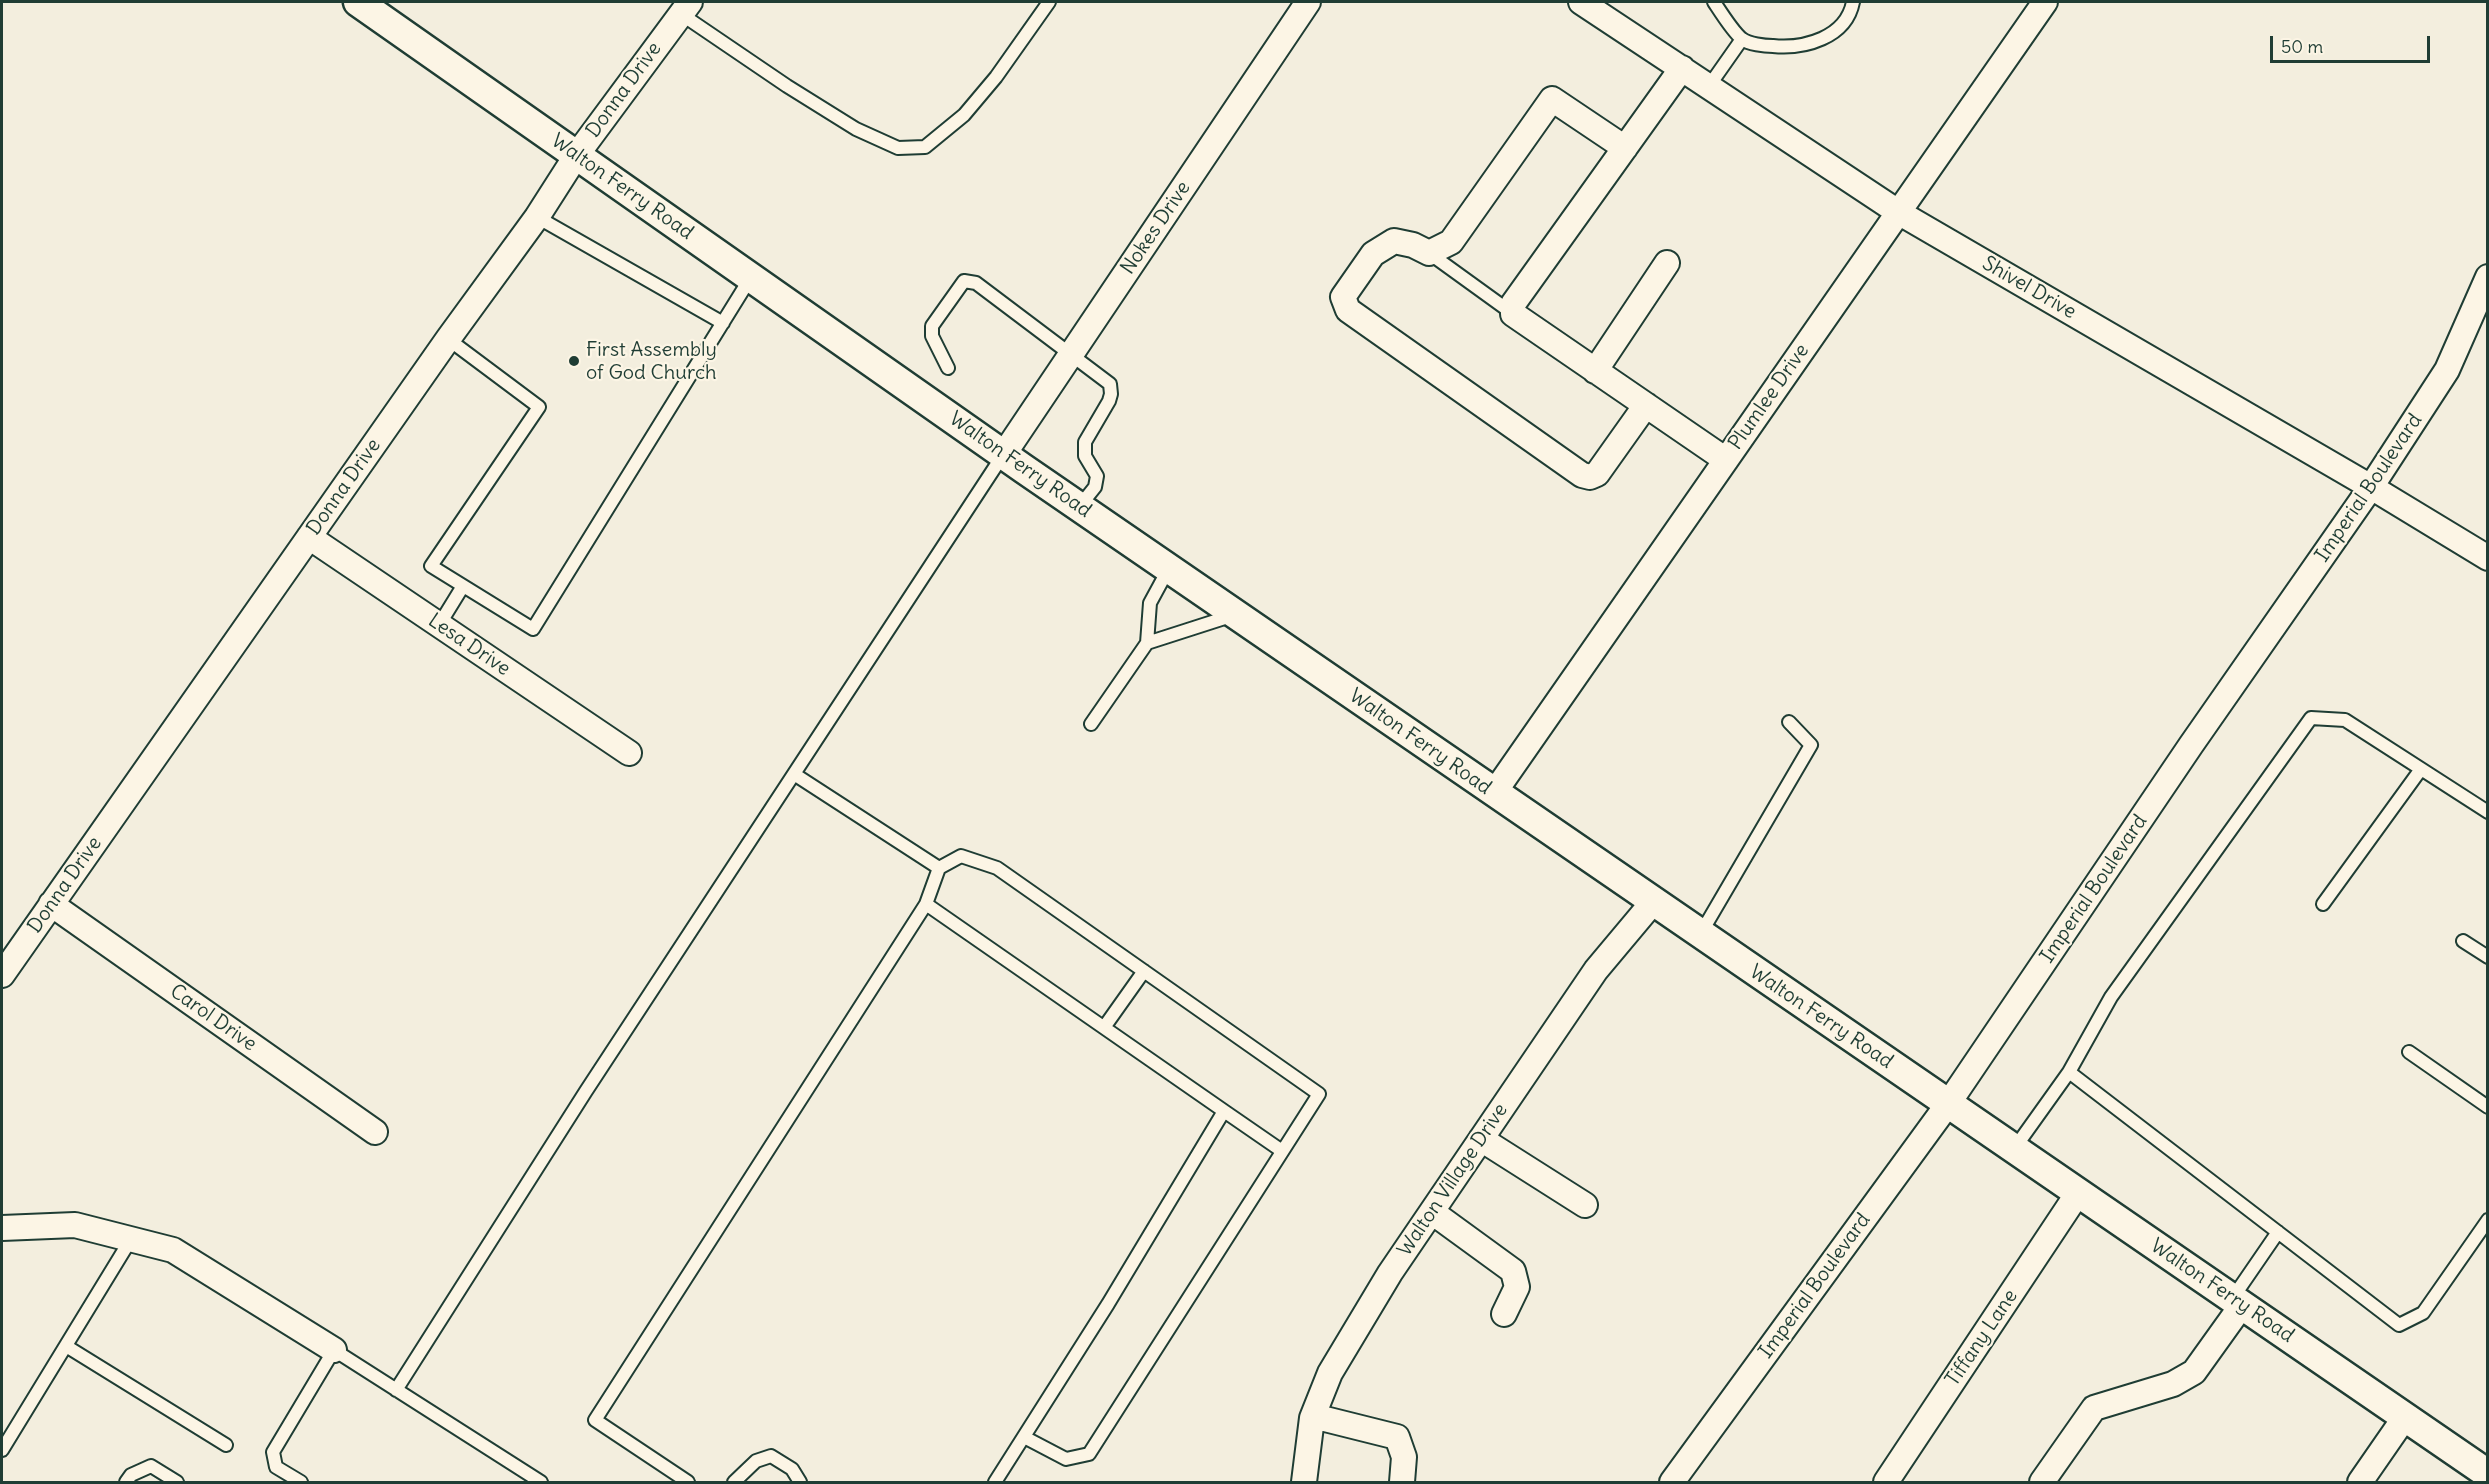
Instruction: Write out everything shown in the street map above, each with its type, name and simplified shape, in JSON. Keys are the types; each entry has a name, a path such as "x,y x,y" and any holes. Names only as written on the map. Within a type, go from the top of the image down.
{"street":[{"name":"Walton Ferry Road","path":"358,2 1079,507 2487,1474"},
{"name":"Nokes Drive","path":"1004,454 1308,2"},
{"name":"Shivel Drive","path":"1581,2 1898,212 2371,487 2487,558"},
{"name":"Plumlee Drive","path":"1494,793 2045,2"},
{"name":"Donna Drive","path":"2,975 448,339 537,217 576,156 685,8"},
{"path":"1682,68 1512,304 1513,314 1725,460"},
{"path":"1625,148 1552,99 1451,242 1429,253 1413,245 1394,241 1373,254 1343,297 1348,310 1582,475 1590,477 1597,474 1646,405"},
{"path":"1595,371 1667,263"},
{"name":"Imperial Boulevard","path":"1672,1482 1948,1104 2191,745 2371,487 2447,370 2483,302 2487,277"},
{"name":"Lesa Drive","path":"309,537 629,753"},
{"name":"Walton Village Drive","path":"1304,1482 1313,1416 1330,1373 1390,1272 1596,970 1653,902"},
{"name":"Carol Drive","path":"51,904 375,1132"},
{"path":"1481,1139 1585,1205"},
{"name":"Tiffany Lane","path":"1886,1482 2078,1193"},
{"path":"1432,1212 1513,1270 1517,1287 1504,1314"},
{"path":"2,1228 75,1225 173,1250 334,1350"},
{"path":"2042,1482 2094,1408 2173,1384 2194,1372 2237,1302"},
{"path":"1313,1416 1397,1437 1404,1457 1402,1482"},
{"path":"2360,1482 2405,1417"}],"lane":[{"path":"685,8 787,86 856,129 898,148 925,147 964,115 996,77 1049,2"},
{"path":"1714,2 1742,39 1762,45 1794,48 1821,41 1842,24 1852,10 1853,2"},
{"path":"1709,86 1742,39"},
{"path":"537,217 723,323"},
{"path":"1429,253 1513,314"},
{"path":"448,339 539,407 431,566 533,629 751,277"},
{"path":"948,368 932,336 932,326 964,281 976,283 1110,384 1109,401 1085,442 1085,456 1097,476 1095,487 1079,507"},
{"path":"396,1390 586,1091 1004,454"},
{"path":"1091,724 1147,643 1150,603 1169,568"},
{"path":"439,625 463,586"},
{"path":"1147,643 1236,615"},
{"path":"2014,1149 2069,1072 2111,997 2312,718 2345,720 2487,812"},
{"path":"1700,934 1811,745 1789,722"},
{"path":"2323,904 2421,769"},
{"path":"794,774 939,868"},
{"path":"684,1482 595,1420 926,904 939,868 961,856 997,868 1319,1094 1089,1454 1066,1460 1024,1437"},
{"path":"926,904 1105,1026 1282,1151"},
{"path":"2463,941 2487,957"},
{"path":"1105,1026 1144,971"},
{"path":"2409,1052 2487,1107"},
{"path":"2069,1072 2399,1325 2423,1313 2487,1220"},
{"path":"996,1482 1224,1111"},
{"path":"2237,1302 2278,1232"},
{"path":"2,1450 131,1239"},
{"path":"66,1346 226,1445"},
{"path":"301,1482 276,1467 273,1452 334,1350 541,1482"},
{"path":"734,1482 756,1461 771,1456 792,1469 800,1482"},
{"path":"126,1482 131,1475 151,1466 177,1482"}],"place":[{"name":"First Assembly of God Church","path":"574,361"}]}
